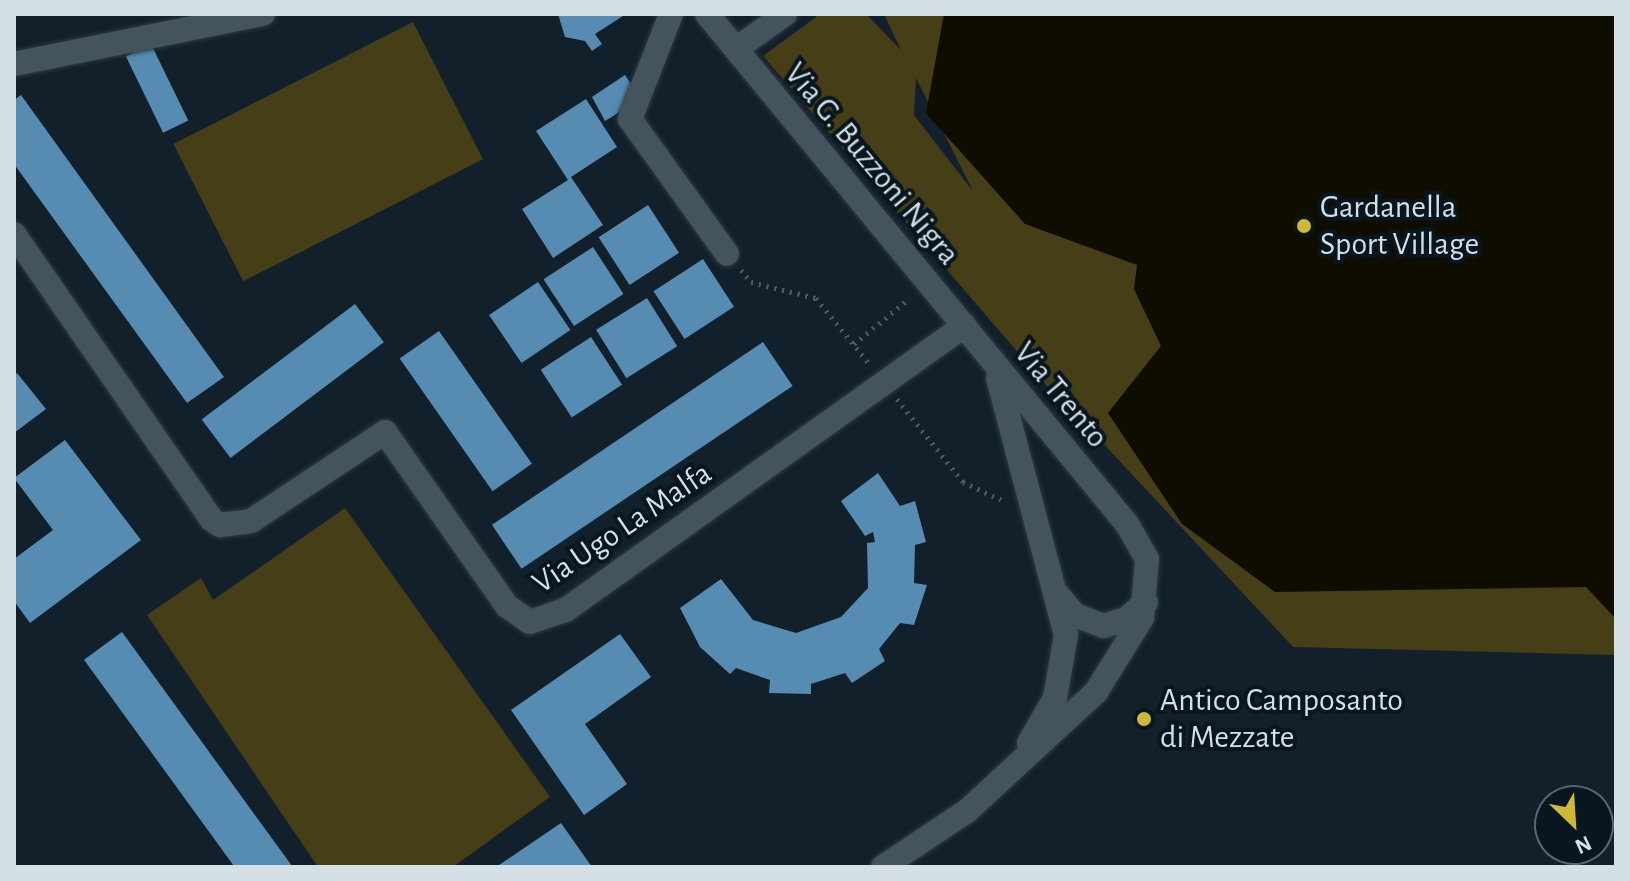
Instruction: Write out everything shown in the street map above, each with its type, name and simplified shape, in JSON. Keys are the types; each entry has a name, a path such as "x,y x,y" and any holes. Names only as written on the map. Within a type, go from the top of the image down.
{"street":[{"path":"14,64 161,23 263,14"},
{"path":"671,14 630,119 727,254"},
{"name":"Via G. Buzzoni Nigra","path":"707,14 987,354"},
{"path":"736,49 785,14"},
{"name":"Via Ugo La Malfa","path":"14,234 211,519 220,525 251,521 385,432 507,606 530,622 567,609 964,326"},
{"name":"Via Trento","path":"987,354 1010,412 1066,635 1062,676 1046,716 1002,779"},
{"name":"Via Trento","path":"883,867 955,820 1096,692 1125,653 1147,601 1150,571 1138,541 987,354"},
{"path":"1057,593 1075,615 1094,625 1126,619 1147,601"}],"path":[{"path":"854,344 910,298 916,305 934,290"}],"shaded area":[{"name":"Gardanella Sport Village","path":"820,14 866,14 901,50 884,14 1616,14 1616,655 1293,647 1098,438 1082,406 1064,406 763,56","holes":["916,78 972,190 914,115"]},
{"name":"Gardanella Sport Village","path":"944,14 1616,14 1616,619 1586,587 1275,592 1182,524 1108,413 1161,346 1134,289 1137,265 1025,224 926,113"},
{"path":"413,22 483,159 243,281 173,144"},
{"path":"345,508 550,797 453,867 318,867 147,615 201,578 213,600"}],"building":[{"path":"558,14 626,14 595,34 602,44 592,51 585,41 565,37"},
{"path":"151,44 188,120 163,133 126,56"},
{"path":"625,75 635,90 623,110 605,121 592,97"},
{"path":"21,95 224,377 187,403 14,164 14,100"},
{"path":"586,99 617,147 571,177 603,225 553,258 522,209 568,180 536,131"},
{"path":"648,205 679,253 630,285 599,237"},
{"path":"593,247 623,294 574,326 544,279"},
{"path":"703,259 734,307 685,339 654,291"},
{"path":"538,282 570,330 522,363 489,315"},
{"path":"647,298 677,346 626,378 596,330"},
{"path":"355,304 384,342 231,458 202,420"},
{"path":"439,331 532,464 493,491 400,359"},
{"path":"591,337 622,385 572,417 541,370"},
{"path":"763,342 793,386 522,569 492,525"},
{"path":"17,373 46,409 14,433 14,376"},
{"path":"65,440 141,540 30,623 14,601 14,559 53,530 14,478"},
{"path":"878,473 900,506 915,501 926,542 915,545 914,583 927,585 914,625 900,623 879,649 885,661 852,683 845,673 811,684 811,694 769,693 770,680 736,668 730,674 700,647 680,608 721,579 753,620 796,633 841,617 868,588 867,543 875,542 873,532 865,536 841,501"},
{"path":"122,632 292,866 235,867 84,660"},
{"path":"620,634 651,677 585,724 627,784 584,815 511,710"},
{"path":"561,823 592,867 496,867"}],"place":[{"name":"Gardanella Sport Village","path":"1304,226"},
{"name":"Antico Camposanto di Mezzate","path":"1144,719"}]}
